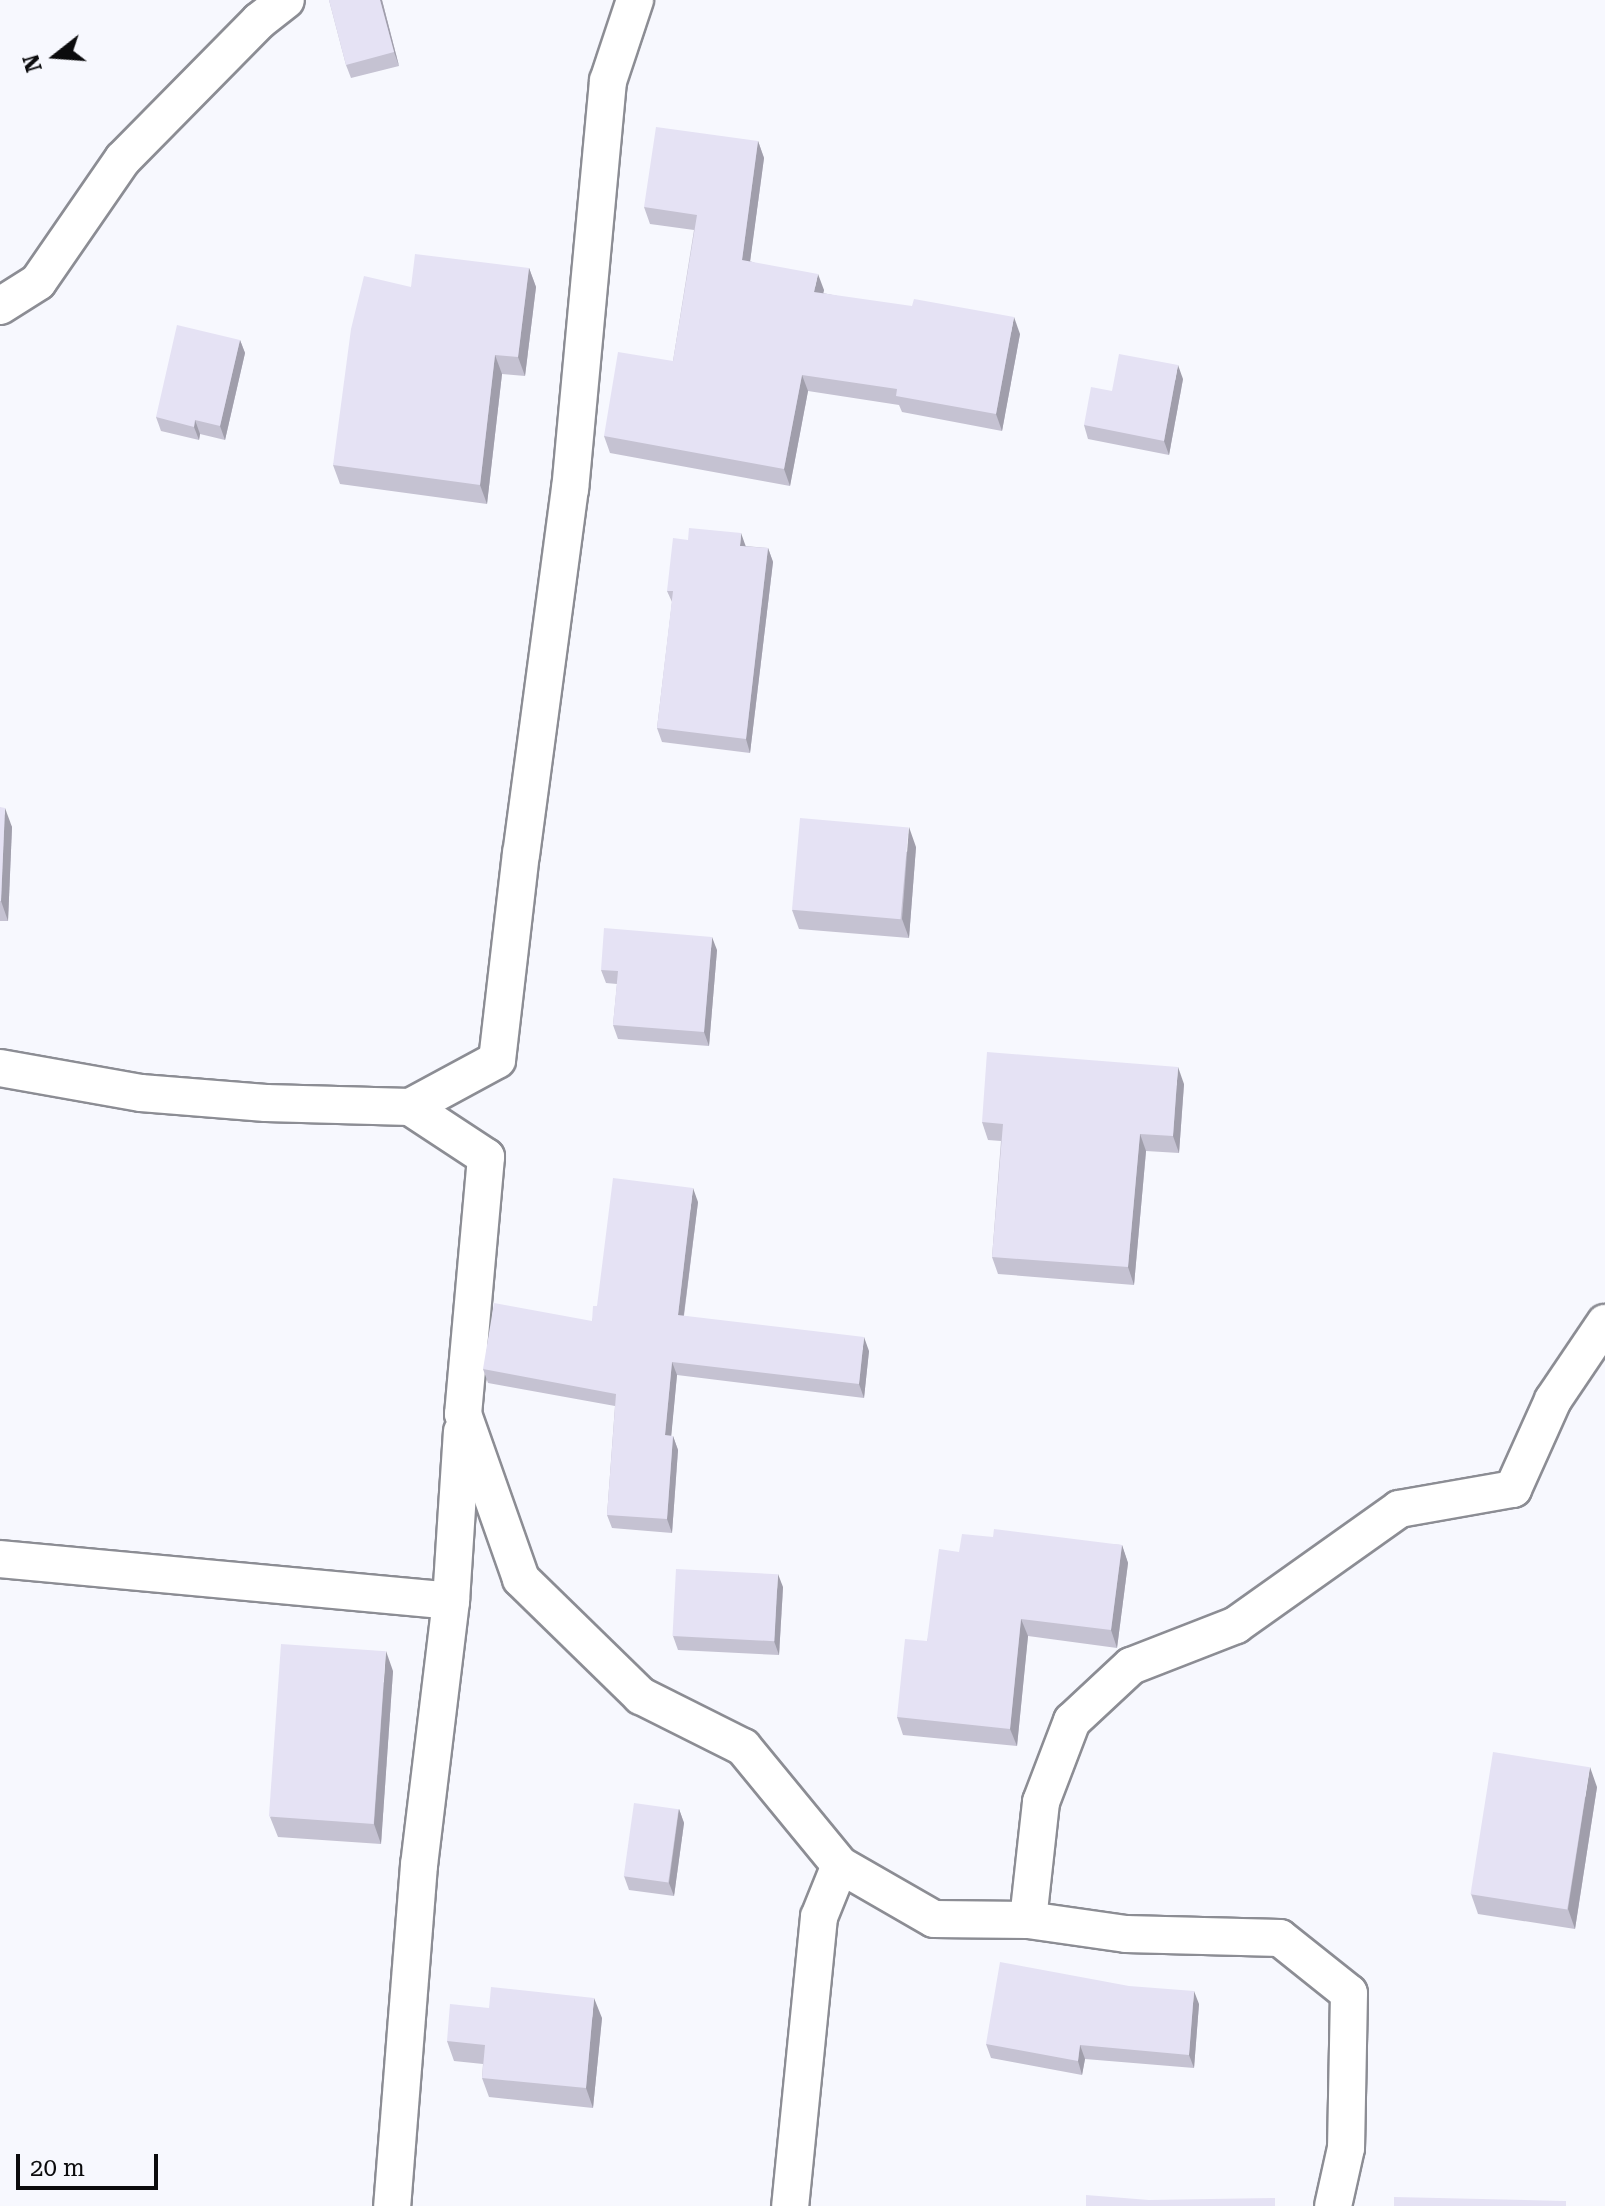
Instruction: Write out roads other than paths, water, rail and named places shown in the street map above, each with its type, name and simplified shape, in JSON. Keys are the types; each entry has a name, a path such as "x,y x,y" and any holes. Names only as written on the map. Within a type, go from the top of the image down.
{"street":[{"path":"0,306 38,282 123,159 259,21 286,0"},
{"path":"0,1068 141,1093 266,1103 410,1107 497,1060 523,837 570,488 608,81 635,0"},
{"path":"392,2206 419,1865 451,1601 463,1414 486,1157 410,1107"},
{"path":"1028,1920 1041,1802 1072,1721 1131,1666 1236,1625 1399,1509 1513,1489 1553,1400 1605,1323"},
{"path":"463,1414 521,1579 641,1696 743,1747 840,1865 934,1919 1028,1920 1126,1934 1280,1938 1349,1993 1346,2148 1333,2206"},
{"path":"0,1559 451,1601"},
{"path":"790,2206 819,1917 840,1865"}]}
